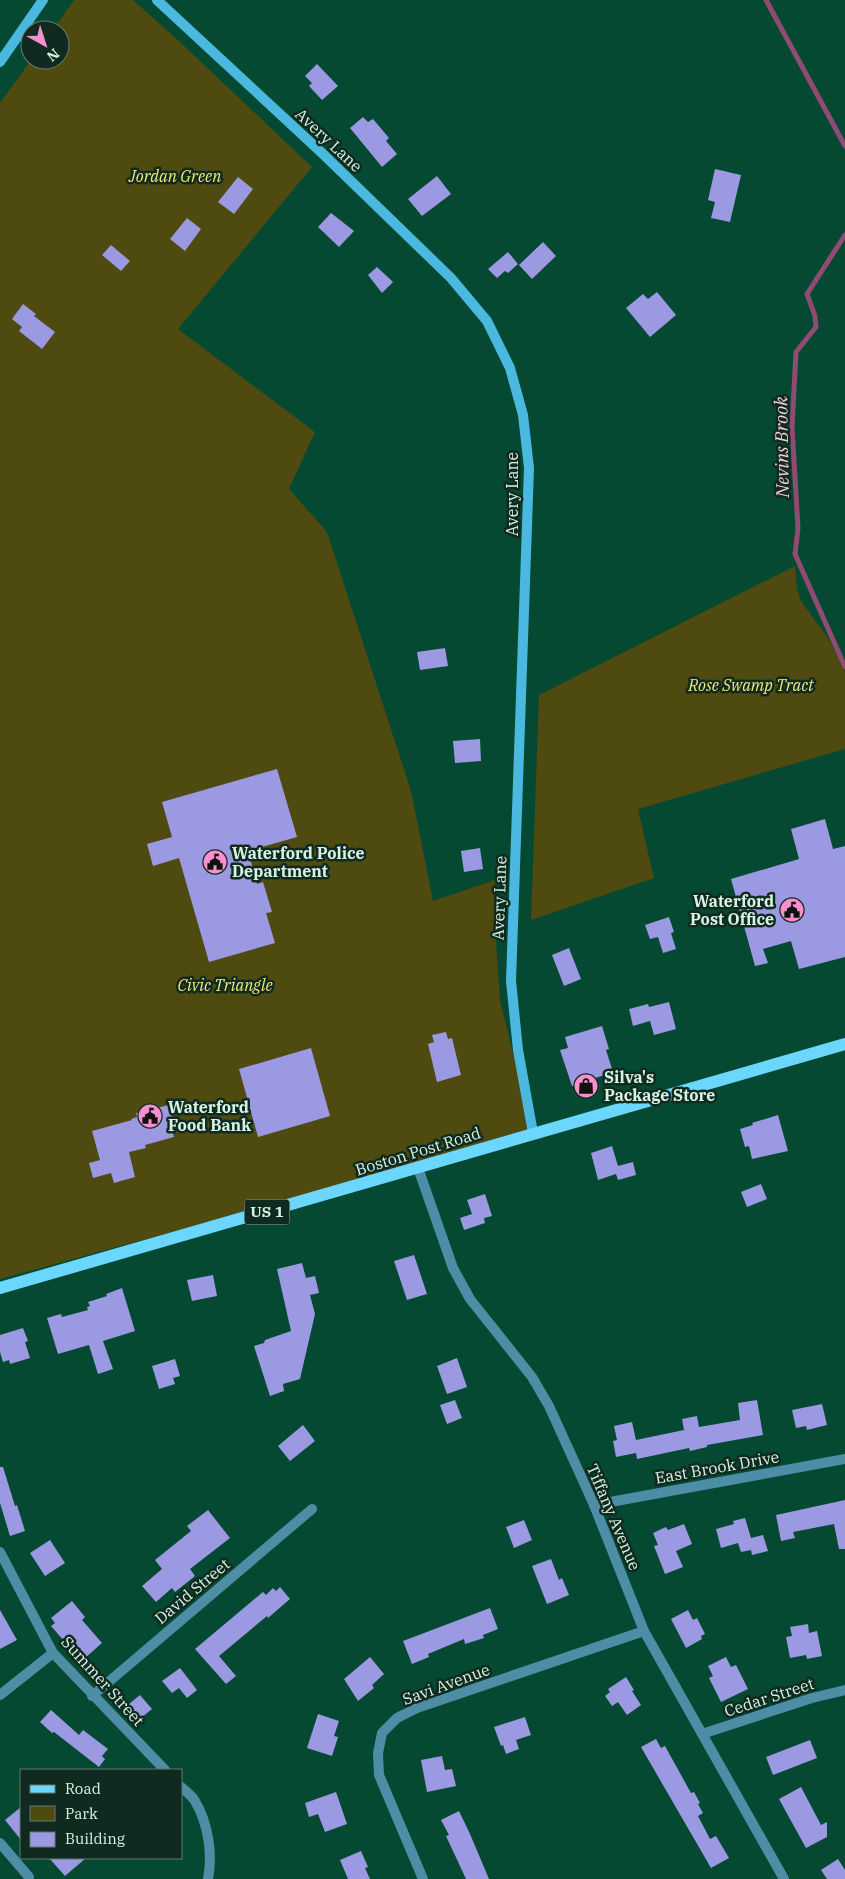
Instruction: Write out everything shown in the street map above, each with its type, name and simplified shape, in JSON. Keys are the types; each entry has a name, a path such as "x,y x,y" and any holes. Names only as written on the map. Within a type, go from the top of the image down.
{"main road":[{"name":"Boston Post Road","path":"0,1288 845,1044"}],"street":[{"path":"0,62 43,0"},
{"name":"Avery Lane","path":"157,0 315,146 452,278 487,322 510,368 523,415 529,468 511,981 518,1050 533,1134"},
{"name":"Tiffany Avenue","path":"418,1168 453,1268 470,1299 532,1377 549,1406 594,1505 644,1631 784,1879"},
{"name":"East Brook Drive","path":"594,1505 845,1459"},
{"name":"David Street","path":"92,1696 312,1509"},
{"name":"Summer Street","path":"0,1552 53,1653 92,1696 164,1769"},
{"name":"Savi Avenue","path":"423,1879 379,1775 378,1753 382,1733 397,1718 417,1708 644,1631"},
{"path":"0,1695 53,1653"},
{"name":"Cedar Street","path":"702,1734 812,1698 845,1690"},
{"path":"182,1788 195,1801 206,1830 210,1844 208,1879"},
{"path":"0,1844 29,1877"}],"green space":[{"name":"Civic Triangle","path":"74,0 133,0 312,167 178,329 315,432 289,489 327,532 411,791 433,901 495,880 494,912 500,1001 533,1133 0,1279 0,103 24,70 70,70 70,20 60,20"},
{"name":"Rose Swamp Tract","path":"795,566 797,589 801,601 830,641 845,672 845,749 638,809 654,878 531,920 539,695"}],"building":[{"path":"317,64 338,86 322,100 309,86 312,83 305,76"},
{"path":"363,117 368,122 373,119 389,138 386,141 397,154 382,167 350,128"},
{"path":"715,169 741,175 730,222 711,218 715,202 708,200"},
{"path":"437,176 451,194 422,216 408,199"},
{"path":"238,177 253,189 234,214 218,202"},
{"path":"331,213 354,231 339,247 318,227"},
{"path":"187,218 201,229 185,251 170,239"},
{"path":"543,242 556,256 532,279 519,265"},
{"path":"111,245 130,261 121,271 102,255"},
{"path":"508,252 518,264 508,273 505,271 497,278 488,269"},
{"path":"377,267 393,282 382,293 368,275"},
{"path":"657,292 676,315 650,337 626,308 643,294 648,299"},
{"path":"23,304 36,314 34,316 55,332 42,349 19,331 22,327 12,319"},
{"path":"445,648 448,666 420,670 417,652"},
{"path":"480,739 481,761 455,763 453,741"},
{"name":"Waterford Police Department","path":"277,769 297,837 248,851 257,884 263,882 272,912 266,913 275,943 209,962 179,858 153,866 147,844 172,837 162,802"},
{"name":"Waterford Post Office","path":"825,819 833,849 845,846 845,957 799,969 791,941 763,949 768,963 755,966 731,879 799,859 791,829"},
{"path":"480,848 483,869 464,872 461,851"},
{"path":"669,917 674,932 671,933 676,949 663,953 658,937 650,939 645,925"},
{"path":"569,948 581,979 564,986 552,955"},
{"path":"669,1002 676,1029 654,1035 650,1021 633,1026 629,1009 648,1004 649,1007"},
{"path":"602,1026 609,1049 606,1050 613,1072 572,1086 560,1050 568,1048 565,1037"},
{"path":"446,1032 448,1039 452,1038 461,1075 437,1082 428,1044 434,1042 432,1035"},
{"path":"311,1048 330,1116 258,1137 239,1069"},
{"path":"169,1105 172,1117 169,1118 174,1137 145,1145 146,1148 129,1152 135,1177 114,1183 111,1173 93,1178 89,1163 100,1160 92,1131 132,1120 137,1117 136,1113"},
{"path":"778,1115 788,1151 752,1159 749,1146 745,1147 740,1129"},
{"path":"612,1146 618,1166 633,1162 636,1175 618,1180 616,1174 598,1180 591,1153"},
{"path":"761,1184 767,1199 747,1207 741,1192"},
{"path":"485,1194 492,1216 484,1218 485,1223 464,1230 460,1218 472,1214 467,1200"},
{"path":"414,1255 427,1294 407,1300 394,1261"},
{"path":"302,1263 306,1278 315,1276 319,1293 310,1295 315,1314 300,1379 283,1384 284,1391 270,1396 254,1346 291,1331 277,1269"},
{"path":"213,1275 217,1296 192,1301 187,1280"},
{"path":"122,1288 135,1331 103,1341 113,1369 98,1374 89,1345 58,1354 47,1318 61,1314 62,1317 88,1310 87,1307 90,1306 88,1302 107,1296 106,1294"},
{"path":"23,1328 28,1341 25,1342 30,1358 10,1364 9,1360 3,1362 0,1352 0,1335"},
{"path":"457,1358 467,1387 447,1394 437,1366"},
{"path":"175,1359 180,1376 173,1378 175,1384 159,1389 152,1366"},
{"path":"455,1400 462,1418 447,1424 440,1405"},
{"path":"757,1400 763,1435 707,1445 707,1447 690,1451 689,1448 637,1459 636,1453 616,1457 613,1441 617,1440 614,1426 632,1422 636,1440 684,1430 682,1419 697,1416 699,1427 740,1420 738,1403"},
{"path":"822,1404 827,1425 807,1430 806,1426 796,1428 792,1410"},
{"path":"303,1425 315,1441 290,1461 278,1446"},
{"path":"0,1467 3,1467 25,1531 10,1536 0,1503"},
{"path":"845,1500 845,1549 839,1549 834,1524 793,1532 795,1538 781,1541 776,1515"},
{"path":"208,1510 230,1538 190,1569 195,1576 175,1592 172,1588 156,1602 142,1586 162,1569 155,1560 191,1531 187,1526"},
{"path":"745,1518 751,1538 763,1535 768,1551 752,1555 751,1550 741,1552 738,1543 721,1548 716,1529 734,1524 733,1521"},
{"path":"524,1520 532,1540 514,1548 506,1527"},
{"path":"684,1524 692,1544 676,1551 683,1567 665,1574 654,1546 658,1545 653,1533 666,1527 668,1530"},
{"path":"50,1540 65,1563 45,1576 30,1553"},
{"path":"551,1559 559,1580 562,1578 569,1595 547,1604 532,1566"},
{"path":"280,1587 290,1599 219,1656 236,1676 226,1684 195,1649 263,1592 266,1595 273,1588 276,1591"},
{"path":"72,1601 85,1617 82,1620 102,1643 85,1658 80,1653 77,1656 51,1626 55,1623 51,1618"},
{"path":"490,1608 498,1629 483,1635 484,1638 465,1644 464,1639 428,1654 429,1657 412,1664 403,1641"},
{"path":"0,1610 17,1640 0,1649"},
{"path":"688,1610 693,1620 697,1618 705,1634 701,1636 702,1639 686,1648 671,1619"},
{"path":"808,1624 809,1633 817,1631 822,1656 807,1659 806,1655 790,1658 786,1637 792,1636 790,1627"},
{"path":"370,1657 384,1674 372,1685 374,1688 358,1701 344,1679"},
{"path":"726,1657 731,1667 736,1665 748,1689 721,1702 709,1678 713,1676 708,1666"},
{"path":"180,1668 197,1690 187,1698 179,1688 172,1693 162,1681"},
{"path":"626,1677 641,1705 627,1715 618,1702 612,1706 605,1696 610,1692 608,1689"},
{"path":"140,1695 152,1709 136,1722 124,1708"},
{"path":"51,1710 79,1735 83,1730 108,1749 102,1756 105,1759 99,1767 40,1722"},
{"path":"318,1714 339,1721 334,1736 338,1737 332,1756 307,1748"},
{"path":"525,1717 531,1735 516,1740 519,1749 506,1754 494,1727"},
{"path":"656,1739 661,1748 665,1746 691,1793 694,1792 700,1803 698,1804 703,1813 698,1816 710,1839 716,1836 729,1858 711,1868 641,1747"},
{"path":"810,1740 817,1758 773,1775 766,1757"},
{"path":"442,1756 445,1770 452,1769 456,1786 427,1792 421,1760"},
{"path":"801,1787 821,1825 827,1822 827,1837 806,1848 779,1799"},
{"path":"336,1792 347,1824 325,1832 318,1814 309,1817 305,1803"},
{"path":"20,1808 20,1839 5,1820"},
{"path":"459,1811 489,1879 466,1879 446,1836 449,1835 441,1820"},
{"path":"361,1851 368,1867 365,1868 370,1879 348,1879 340,1860"},
{"path":"50,1859 85,1859 65,1876"},
{"path":"838,1859 845,1870 845,1879 827,1879 821,1870"}],"waterway":[{"name":"Nevins Brook","path":"766,0 845,146"},
{"name":"Nevins Brook","path":"845,235 807,294 815,316 816,327 796,352 792,427 798,528 795,554 845,667"}],"place":[{"name":"Waterford Police Department","path":"215,862"},
{"name":"Waterford Post Office","path":"792,910"},
{"name":"Silva's Package Store","path":"586,1086"},
{"name":"Waterford Food Bank","path":"150,1116"}],"park label":[{"name":"Jordan Green","path":"175,176"}]}
